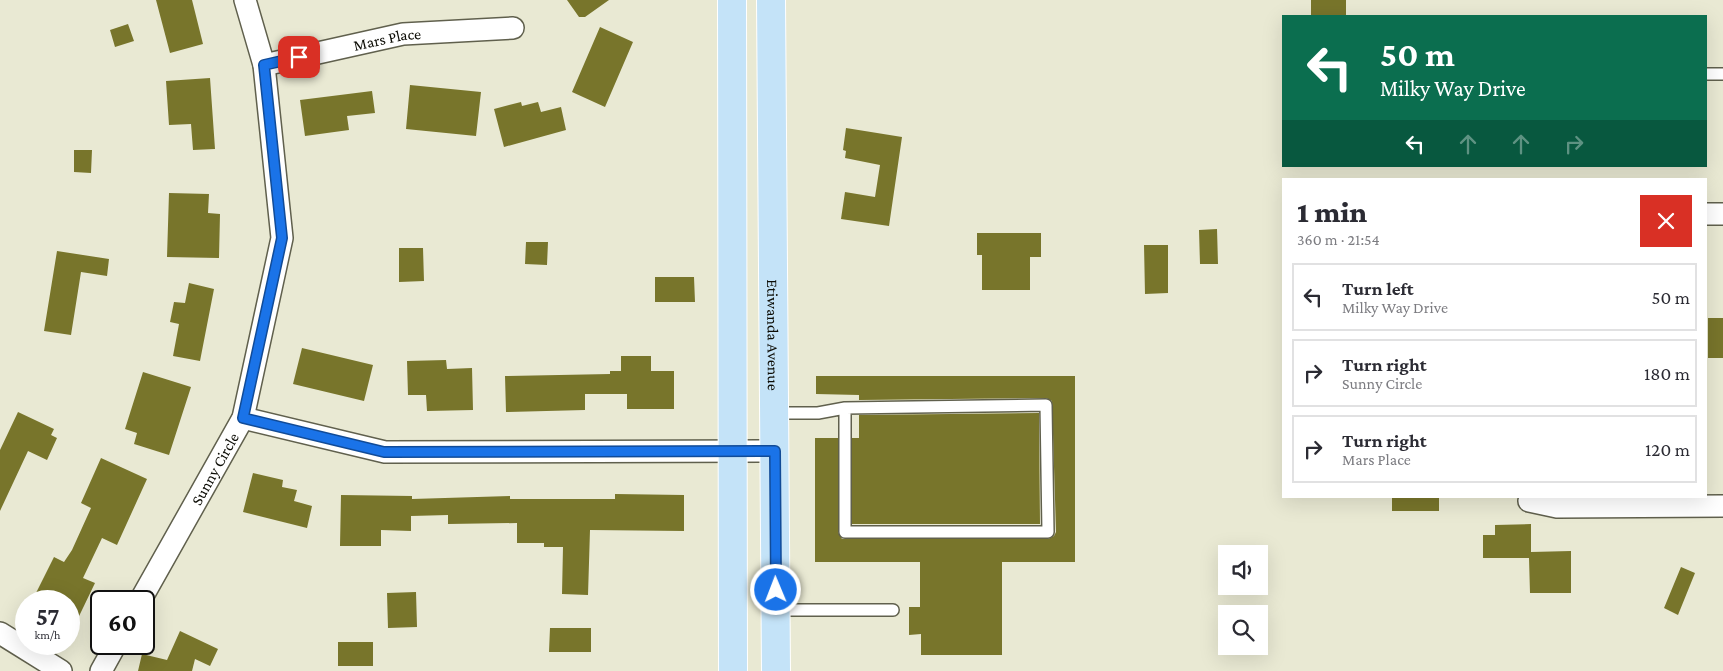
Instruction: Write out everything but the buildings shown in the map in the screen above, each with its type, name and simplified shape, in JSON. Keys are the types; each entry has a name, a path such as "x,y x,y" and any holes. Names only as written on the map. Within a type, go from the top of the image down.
{"main road":[{"path":"732,0 733,671"},
{"name":"Etiwanda Avenue","path":"771,0 776,671"}],"street":[{"name":"Sunny Circle","path":"146,590 243,418 282,238 264,65 245,0"},
{"name":"Mars Place","path":"264,65 404,34 512,28"},
{"path":"1707,214 1723,214"},
{"path":"243,418 384,452 775,451"},
{"path":"1529,501 1558,507 1723,506"},
{"path":"0,633 61,671"},
{"path":"101,671 110,655"}],"lane":[{"path":"1707,74 1723,74"},
{"path":"774,413 818,413 845,408 1046,405 1048,532 845,532 845,408"},
{"path":"776,610 893,610"}],"route":[{"path":"299,57 264,65 282,238 243,418 384,452 775,451 776,590"}]}
